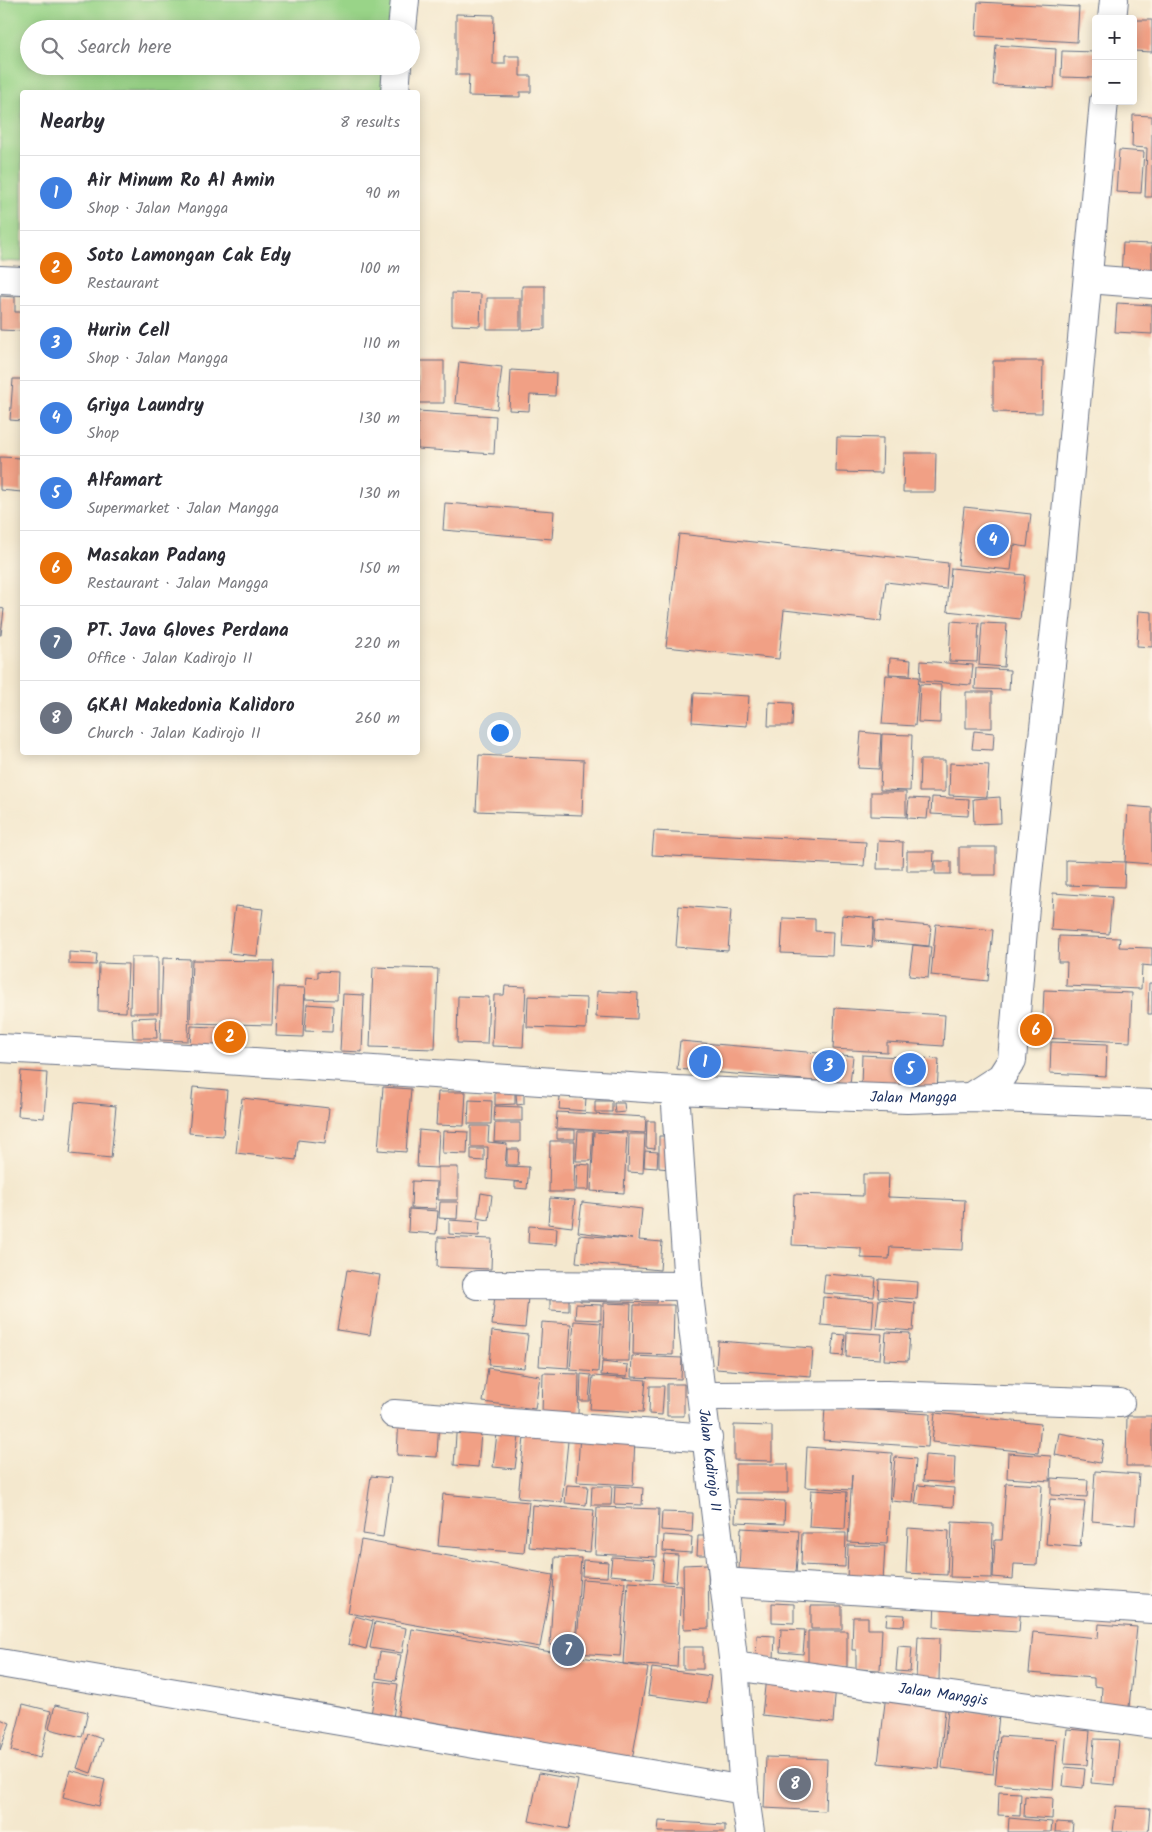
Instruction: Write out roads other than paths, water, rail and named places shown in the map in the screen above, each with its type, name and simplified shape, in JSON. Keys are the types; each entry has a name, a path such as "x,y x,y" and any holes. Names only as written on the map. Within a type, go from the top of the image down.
{"street":[{"path":"403,20 405,0"},
{"path":"1112,15 1114,0"},
{"path":"394,90 396,75"},
{"path":"970,1097 1001,1077 1012,1060 1027,883 1057,610 1104,105"},
{"path":"1088,279 1152,284"},
{"path":"0,280 20,281"},
{"name":"Jalan Mangga","path":"0,1048 244,1061 676,1090 907,1099 970,1097 1152,1104"},
{"name":"Jalan Kadirojo II","path":"676,1090 688,1286 703,1396 734,1666 744,1790 750,1832"},
{"path":"477,1285 688,1286"},
{"path":"703,1396 888,1394 1120,1403"},
{"path":"394,1414 708,1438"},
{"path":"723,1582 1152,1609"},
{"path":"0,1663 744,1790"},
{"name":"Jalan Manggis","path":"734,1666 1152,1724"}],"place":[{"name":"Griya Laundry","path":"993,540"},
{"name":"Masakan Padang","path":"1036,1030"},
{"name":"Soto Lamongan Cak Edy","path":"230,1037"},
{"name":"Air Minum Ro Al Amin","path":"705,1062"},
{"name":"Hurin Cell","path":"829,1066"},
{"name":"Alfamart","path":"910,1069"},
{"name":"PT. Java Gloves Perdana","path":"568,1650"},
{"name":"GKAI Makedonia Kalidoro","path":"795,1784"}]}
